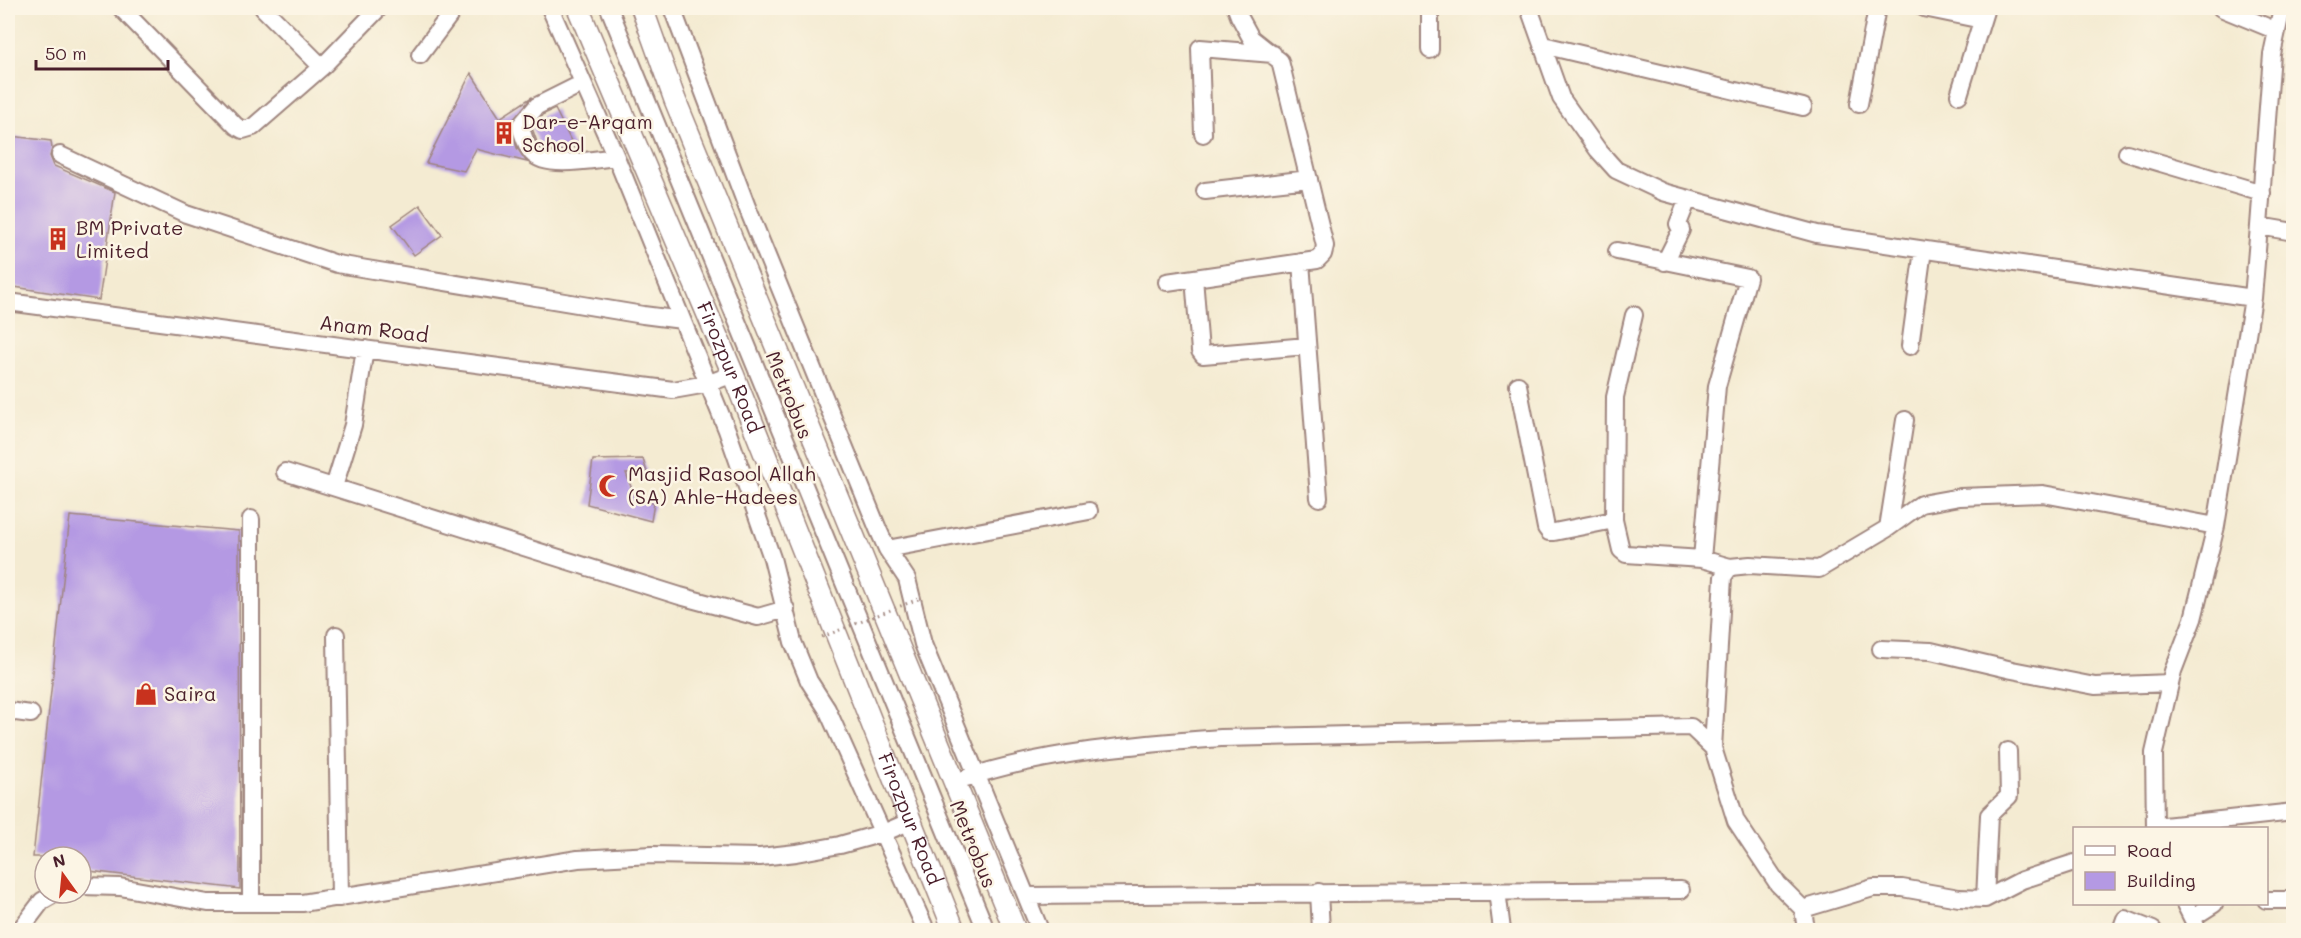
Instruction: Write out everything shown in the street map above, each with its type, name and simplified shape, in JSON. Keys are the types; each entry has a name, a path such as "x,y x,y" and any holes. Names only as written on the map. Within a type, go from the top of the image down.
{"main road":[{"name":"Firozpur Road","path":"578,8 601,57 733,374 954,930"},
{"path":"642,8 675,100 1015,930"}],"street":[{"path":"121,8 236,126 243,130 253,127 322,67 379,8"},
{"path":"263,8 322,67"},
{"path":"420,55 456,8"},
{"path":"550,8 644,223 727,430 772,558 793,642 809,681 827,709 926,930"},
{"name":"Metrobus","path":"609,8 986,930"},
{"path":"672,8 747,207 887,549 907,579 923,644 1040,930"},
{"path":"1167,282 1317,260 1323,254 1325,246 1280,61 1251,38 1236,8"},
{"path":"1430,8 1430,50"},
{"path":"1529,8 1561,98 1598,150 1616,170 1663,192 1817,234 2253,298"},
{"path":"1859,104 1877,8"},
{"path":"1924,8 1984,14 1959,95"},
{"path":"2221,8 2277,31"},
{"path":"2155,827 2154,753 2170,683 2193,619 2216,526 2253,298 2272,54 2282,8"},
{"path":"1543,45 1803,107"},
{"path":"1203,134 1200,48 1273,54"},
{"path":"601,57 581,76 537,106 520,126 532,153 545,160 565,162 616,157"},
{"path":"2127,153 2262,193"},
{"path":"60,155 186,214 337,264 682,320"},
{"path":"1205,191 1309,179"},
{"path":"1665,262 1681,230 1678,224 1688,199"},
{"path":"644,223 666,213"},
{"path":"2259,226 2294,232"},
{"path":"1910,346 1923,250"},
{"path":"1617,251 1748,278 1717,386 1702,559"},
{"path":"1301,262 1319,498"},
{"path":"1194,278 1200,351 1203,355 1307,346"},
{"name":"Anam Road","path":"8,302 673,390 707,384 733,374"},
{"path":"1634,315 1615,397 1614,520 1621,550 1626,554 1702,559 1730,567 1750,565 1819,569 1888,528 1921,504 1960,497 2043,494 2216,526"},
{"path":"334,487 353,425 365,349"},
{"path":"1518,385 1546,528 1554,532 1614,520"},
{"path":"1888,528 1905,420"},
{"path":"285,472 736,611 758,617 786,609"},
{"path":"887,549 1089,511"},
{"path":"251,519 251,903"},
{"path":"1730,567 1723,577 1713,748 1736,822 1778,884 1803,909 1806,930"},
{"path":"336,635 340,898"},
{"path":"1881,649 1931,651 2095,686 2170,683"},
{"path":"8,711 30,714"},
{"path":"954,782 1066,755 1221,738 1691,727 1713,748"},
{"path":"1985,899 1989,815 2009,796 2008,751"},
{"path":"2164,827 2294,812"},
{"path":"93,887 120,888 208,903 302,903 578,860 652,855 760,857 796,853 840,845 883,833 911,821"},
{"path":"1803,909 1873,888 1902,888 1959,898 1985,899 2022,880 2073,863"},
{"path":"1026,896 1681,890"},
{"path":"1497,891 1502,930"},
{"path":"1319,892 1321,930"},
{"path":"2268,900 2294,900"},
{"path":"20,930 39,905"},
{"path":"2192,917 2211,905"},
{"path":"2121,930 2125,919 2153,930"}],"path":[{"path":"822,637 921,598"}],"building":[{"path":"471,73 500,118 532,97 510,125 517,148 527,162 476,149 464,171 426,163"},
{"path":"555,109 576,151 550,151 537,142 532,128 544,114"},
{"name":"BM Private Limited","path":"11,136 51,141 50,156 54,166 115,192 99,300 8,286 8,183"},
{"path":"420,205 442,235 414,255 392,225"},
{"name":"Masjid Rasool Allah (SA) Ahle-Hadees","path":"643,459 647,472 626,473 635,498 654,503 651,521 587,504 593,460"},
{"name":"Saira","path":"70,516 239,531 240,889 93,871 93,845 34,845"}],"place":[{"name":"Dar-e-Arqam School","path":"504,133"},
{"name":"BM Private Limited","path":"58,239"},
{"name":"Masjid Rasool Allah (SA) Ahle-Hadees","path":"610,486"},
{"name":"Saira","path":"146,694"}]}
